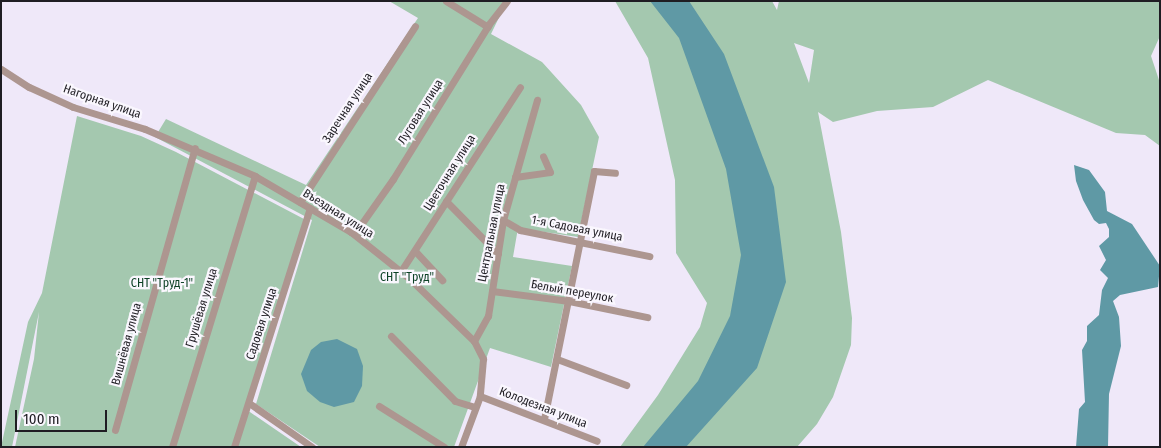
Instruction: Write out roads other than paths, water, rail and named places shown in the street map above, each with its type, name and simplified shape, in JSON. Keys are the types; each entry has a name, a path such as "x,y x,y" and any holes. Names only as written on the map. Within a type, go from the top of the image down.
{"street":[{"path":"446,1 488,26"},
{"name":"Луговая улица","path":"351,232 362,223 393,179 488,26 508,1"},
{"name":"Заречная улица","path":"300,202 415,26"},
{"name":"Нагорная улица","path":"1,68 29,87 73,107 170,139"},
{"name":"Цветочная улица","path":"401,272 520,87"},
{"name":"Центральная улица","path":"474,340 488,316 503,220 538,100"},
{"name":"Въездная улица","path":"170,139 195,148 255,176 351,232 401,272 474,340 483,359 480,396 460,447"},
{"name":"Вишнёвая улица","path":"115,430 195,148"},
{"path":"514,177 550,172 543,156"},
{"path":"544,418 594,171 615,173"},
{"name":"Грушёвая улица","path":"172,447 255,176"},
{"path":"446,201 498,254"},
{"name":"Садовая улица","path":"234,447 310,208"},
{"name":"1-я Садовая улица","path":"503,220 520,230 649,256"},
{"path":"414,251 442,280"},
{"name":"Белый переулок","path":"492,291 569,300 647,317"},
{"path":"391,336 455,401 475,407"},
{"path":"557,359 626,385"},
{"name":"Колодезная улица","path":"480,396 544,418 598,442"},
{"path":"249,403 312,447"},
{"path":"379,406 444,447"}],"water":[{"path":"650,1 689,1 724,54 774,187 786,282 757,368 686,447 643,447 698,381 730,316 741,255 726,169 679,38"},
{"path":"1074,165 1089,170 1105,192 1107,211 1132,224 1160,266 1158,287 1120,295 1113,301 1119,317 1121,346 1109,394 1108,447 1076,447 1079,409 1085,402 1082,350 1087,341 1087,326 1099,315 1102,290 1108,278 1100,270 1106,260 1099,246 1109,237 1109,229 1106,223 1099,224 1094,220 1083,200 1076,181"},
{"path":"337,339 357,349 363,366 362,386 354,402 334,407 320,402 307,391 301,374 311,350 321,342"}],"park label":[{"name":"СНТ \"Труд\"","path":"407,278"},
{"name":"СНТ \"Труд-1\"","path":"162,284"}]}
